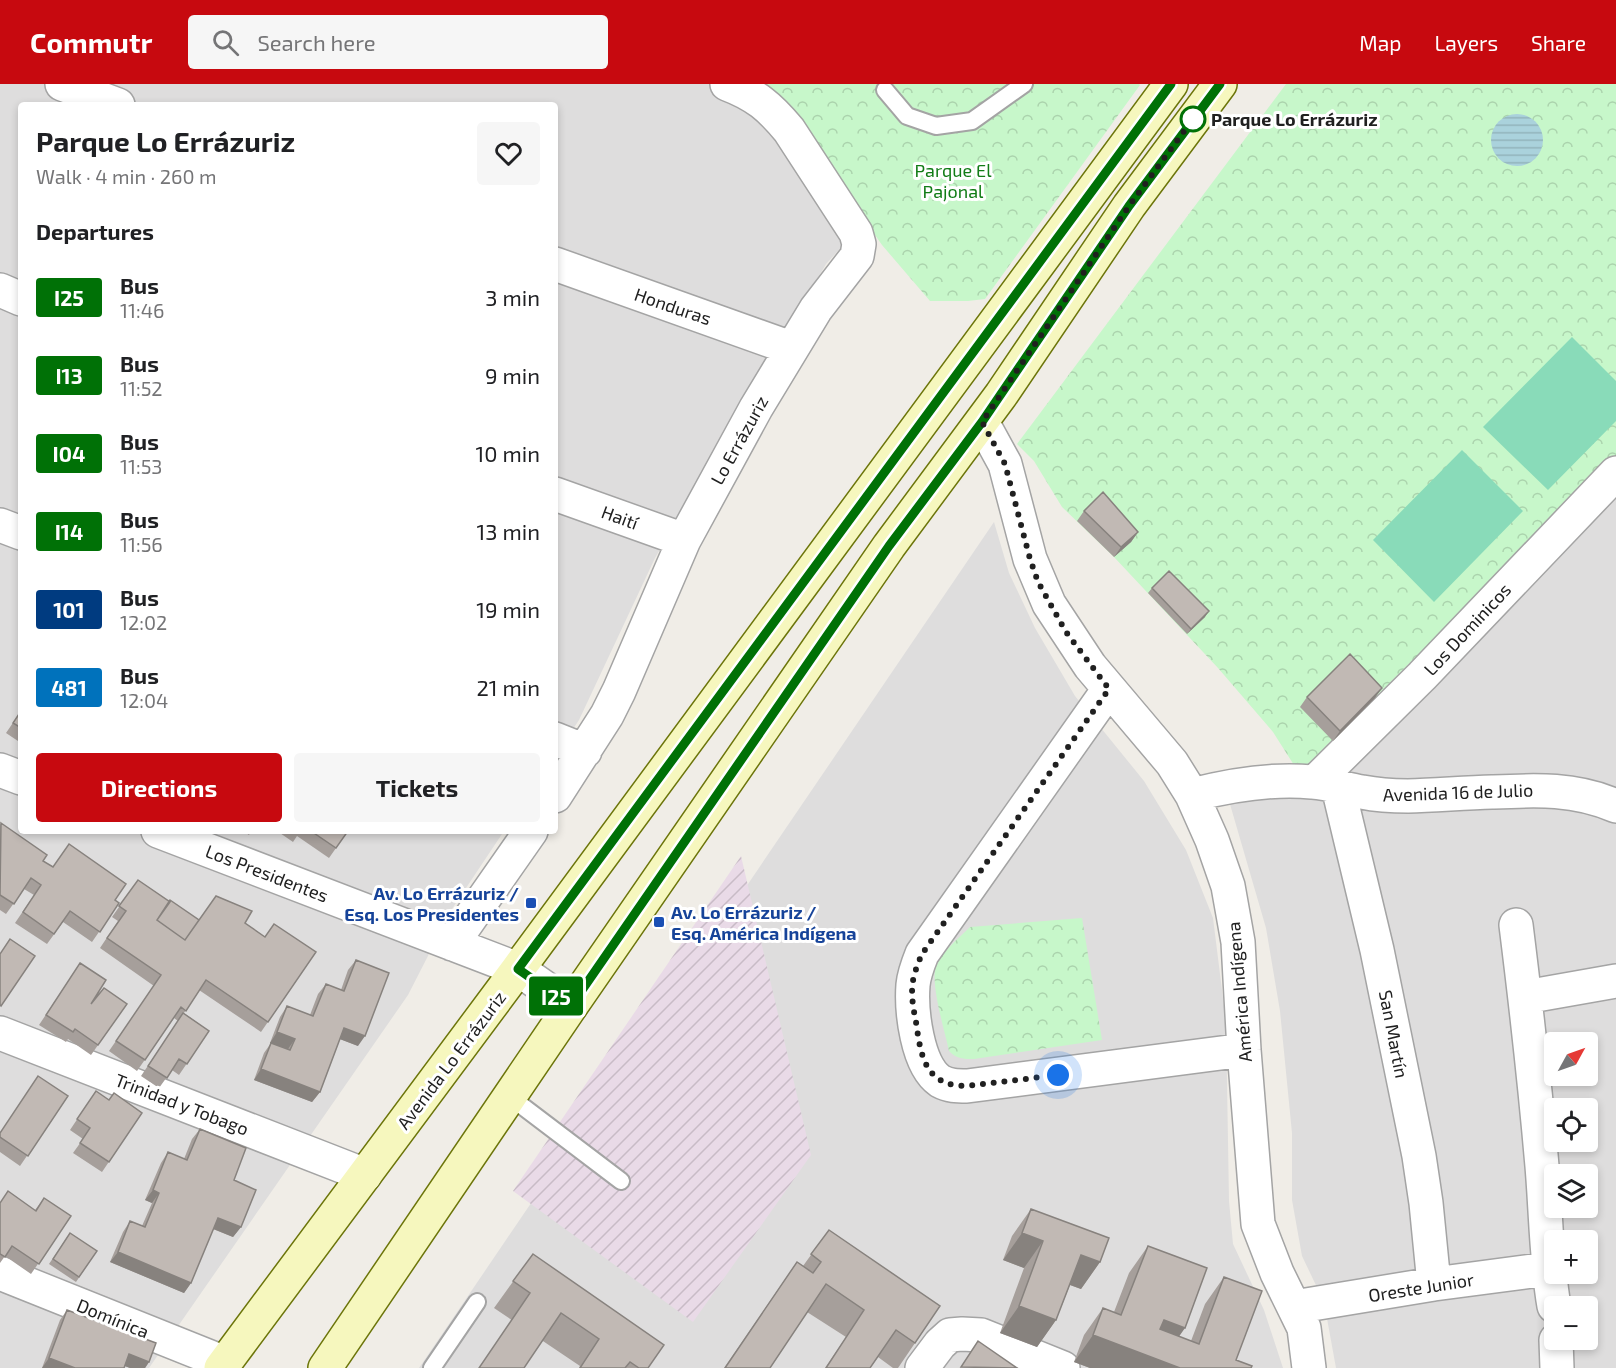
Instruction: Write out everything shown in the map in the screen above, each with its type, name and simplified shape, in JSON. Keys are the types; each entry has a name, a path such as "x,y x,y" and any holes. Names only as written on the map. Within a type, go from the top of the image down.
{"main road":[{"name":"Avenida Lo Errázuriz","path":"223,1365 1171,84"},
{"path":"325,1368 509,1096 889,546 982,422 1129,206 1221,84"}],"street":[{"path":"62,84 110,102"},
{"name":"Lo Errázuriz","path":"558,786 570,745 620,691 684,540 751,417 816,309 850,266 859,244 851,222 789,130 755,96 728,84"},
{"name":"Honduras","path":"558,265 791,348"},
{"path":"0,290 18,298"},
{"name":"América Indígena","path":"982,422 1005,464 1038,582 1066,632 1109,689 1172,762 1192,795 1212,840 1228,886 1238,942 1258,1224 1277,1273 1304,1328 1309,1368"},
{"name":"Los Dominicos","path":"1327,785 1422,676 1616,473"},
{"name":"Haití","path":"558,495 684,540"},
{"path":"0,525 18,532"},
{"path":"1109,689 922,954 912,986 922,1057 938,1080 952,1086 967,1086 1244,1050"},
{"path":"0,770 18,777"},
{"name":"Avenida 16 de Julio","path":"1192,795 1225,787 1262,782 1327,785 1365,793 1408,796 1541,789 1564,790 1616,806"},
{"name":"San Martín","path":"1327,785 1377,950 1419,1156 1434,1284"},
{"name":"Los Presidentes","path":"166,834 518,969 571,1006"},
{"path":"452,944 529,834"},
{"path":"1516,925 1525,997 1546,1230"},
{"path":"1525,997 1616,981"},
{"name":"Trinidad y Tobago","path":"0,1033 365,1175"},
{"name":"Oreste Junior","path":"1294,1307 1434,1284 1544,1270"},
{"name":"Domínica","path":"0,1273 223,1365"},
{"path":"922,1368 940,1344 950,1335 963,1334 981,1335 1063,1368"},
{"path":"1556,1350 1557,1368"}],"lane":[{"path":"885,90 907,116 936,126 972,121 1024,84"},
{"path":"509,1096 621,1181"},
{"path":"432,1368 477,1302"}],"shaded area":[{"path":"0,84 990,84 826,264 655,558 579,720 558,752 558,102 18,102 18,834 502,834 452,909 408,995 149,1368 0,1368"},
{"path":"1616,473 1616,1368 1336,1368 1324,1302 1302,1256 1292,1200 1292,1133 1280,1011 1266,928 1225,787 1297,781"},
{"path":"994,522 1009,573 1035,628 1075,696 1144,781 1186,850 1213,918 1226,1022 1229,1201 1233,1244 1264,1310 1283,1368 419,1368"},
{"path":"741,856 811,1155 693,1322 513,1191"}],"green space":[{"name":"Parque El Pajonal","path":"759,84 1140,85 985,299 930,301 882,245 774,90"},
{"name":"Parque Lo Errázuriz","path":"1286,84 1616,84 1616,458 1299,773 1273,732 1218,668 1114,557 1062,507 1034,461 1017,444"},
{"path":"1572,337 1616,381 1616,421 1548,490 1483,427"},
{"path":"1462,450 1523,511 1434,602 1373,540"},
{"path":"1082,918 1102,1040 974,1059 960,1058 949,1051 936,996 935,974 939,961 951,945 970,927"}],"water":[{"path":"1517,114 1531,118 1539,126 1543,140 1539,154 1531,162 1517,166 1503,162 1495,154 1491,140 1495,126 1503,118"}],"building":[{"path":"1103,492 1138,532 1121,547 1084,511"},
{"path":"1169,571 1209,611 1191,629 1152,588"},
{"path":"1350,654 1382,688 1340,731 1307,697"},
{"path":"18,716 18,726 13,723"},
{"path":"1,823 47,855 43,861 53,867 69,844 126,884 115,900 119,903 100,932 70,911 54,934 23,912 41,885 31,878 14,904 0,895"},
{"path":"315,834 346,834 336,848"},
{"path":"138,880 170,902 157,920 185,940 216,896 252,911 245,923 265,937 274,924 316,952 268,1022 206,980 186,1011 181,1007 145,1060 116,1041 161,975 107,938 126,911 119,906"},
{"path":"170,900 199,920 185,940 157,920"},
{"path":"10,939 35,956 1,1006 0,954"},
{"path":"356,960 389,973 365,1036 344,1028 320,1092 261,1069 271,1043 290,1050 295,1039 277,1032 287,1006 313,1016 326,984 344,991"},
{"path":"80,963 106,980 91,1004 104,988 127,1004 98,1045 75,1029 73,1032 46,1015"},
{"path":"183,1013 209,1031 187,1064 179,1059 167,1078 148,1066"},
{"path":"38,1076 68,1096 28,1156 0,1137 0,1133"},
{"path":"96,1091 109,1100 114,1093 142,1113 109,1162 80,1143 90,1128 77,1119"},
{"path":"200,1129 246,1148 234,1180 256,1190 241,1227 218,1218 191,1283 118,1252 130,1221 145,1227 159,1193 153,1190 168,1152 187,1160"},
{"path":"8,1191 36,1211 44,1198 71,1216 39,1264 12,1246 5,1257 0,1254 0,1203"},
{"path":"1031,1209 1109,1238 1100,1262 1081,1255 1056,1320 1019,1306 1043,1241 1022,1233"},
{"path":"829,1230 940,1306 915,1343 896,1330 870,1368 826,1368 864,1310 826,1284 770,1368 725,1368 797,1262 813,1273 821,1262 811,1254"},
{"path":"70,1233 97,1251 79,1277 53,1259"},
{"path":"1148,1246 1207,1268 1185,1328 1164,1320 1160,1329 1199,1344 1224,1277 1262,1291 1236,1360 1252,1366 1251,1368 1180,1368 1093,1335 1103,1308 1121,1315"},
{"path":"533,1254 664,1345 648,1368 639,1368 630,1362 625,1368 580,1368 599,1339 561,1313 524,1368 479,1368 530,1293 513,1281"},
{"path":"67,1310 156,1343 149,1362 129,1354 124,1368 75,1368 49,1358"},
{"path":"978,1341 1017,1368 961,1367"}],"bus line":[{"name":"I25","path":"1171,84 518,969 571,1006 889,546 982,422 1129,206 1220,84"}],"place":[{"name":"Parque Lo Errázuriz","path":"1193,119"},
{"name":"Av. Lo Errázuriz / Esq. Los Presidentes","path":"531,903"},
{"name":"Av. Lo Errázuriz / Esq. América Indígena","path":"659,922"}],"route":[{"path":"1058,1075 967,1086 952,1086 938,1080 922,1057 914,1008 912,986 922,954 1109,689 1066,632 1038,582 1005,464 982,422 1129,206 1193,119"}]}
